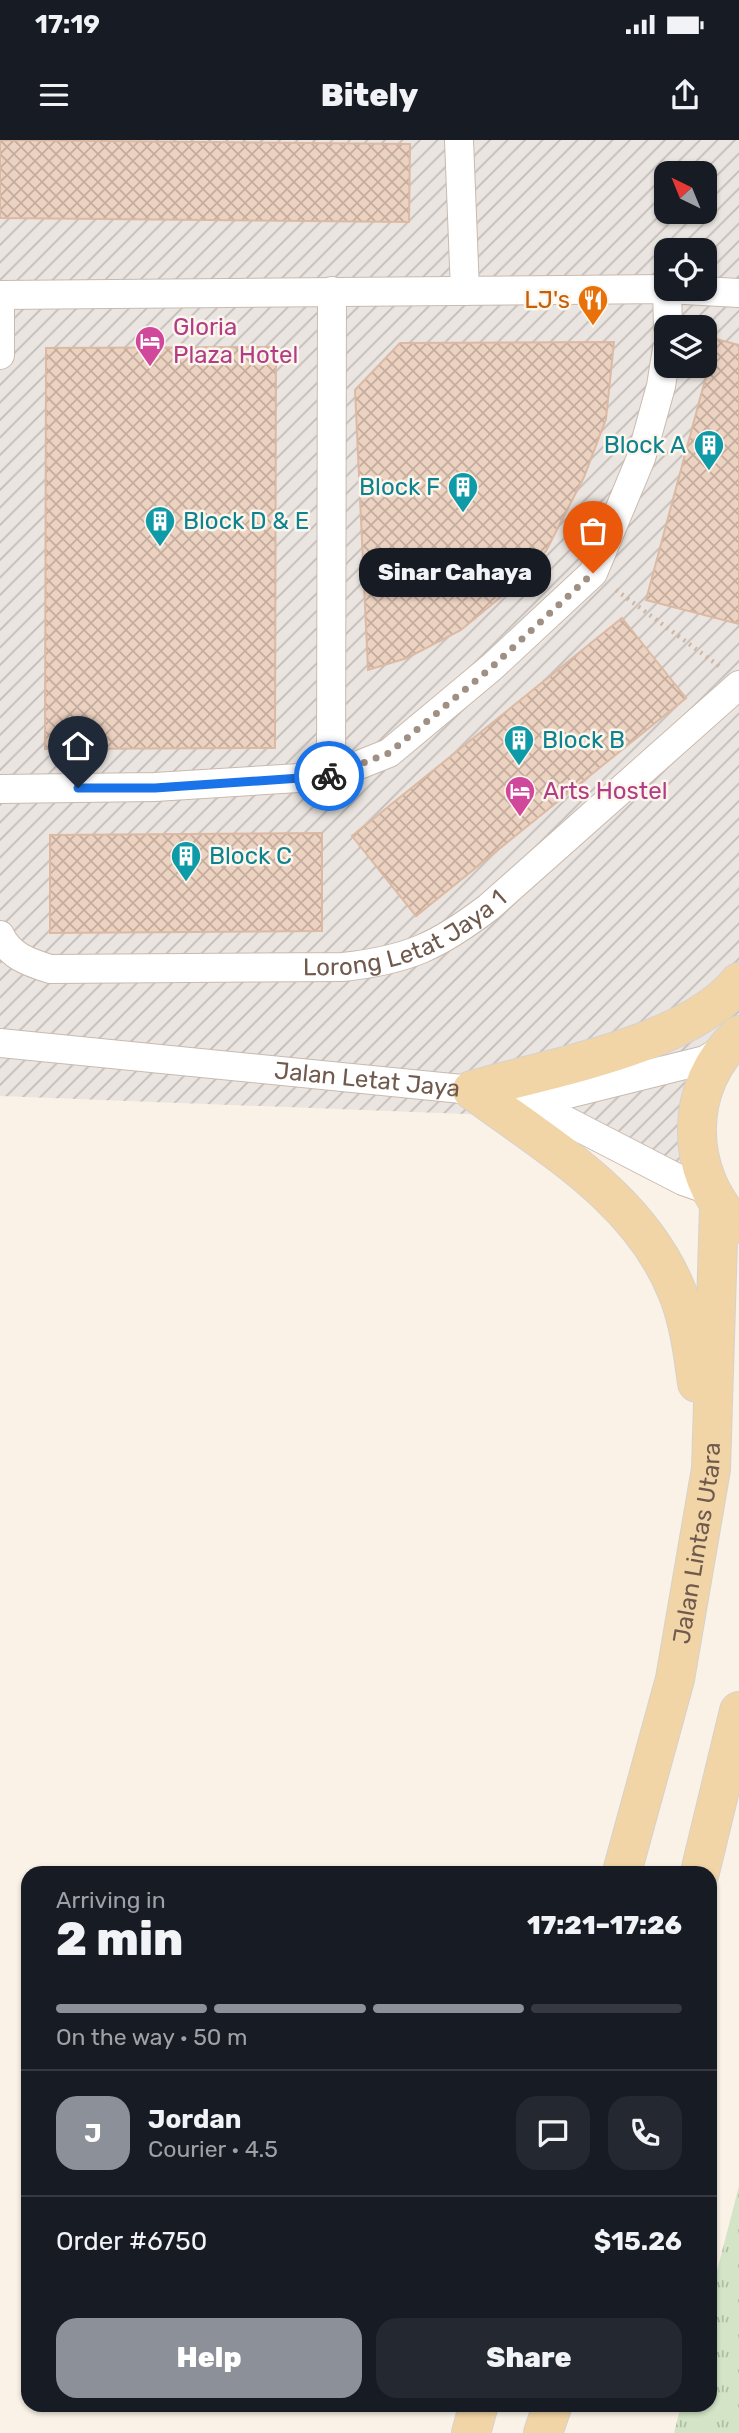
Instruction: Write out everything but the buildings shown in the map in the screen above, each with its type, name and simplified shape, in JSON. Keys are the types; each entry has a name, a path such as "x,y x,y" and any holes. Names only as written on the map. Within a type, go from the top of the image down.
{"main road":[{"path":"472,1090 658,1037 698,1017 729,994 739,982"},
{"name":"Jalan Lintas Utara","path":"624,1866 675,1679 711,1469 722,1208 696,1142 702,1092 732,1042"},
{"path":"472,1090 601,1185 634,1219 661,1256 679,1295 691,1340 711,1469"},
{"path":"701,1866 739,1711"},
{"path":"471,2433 477,2412"},
{"path":"543,2433 550,2412"}],"street":[{"path":"460,140 465,291"},
{"path":"0,355 0,295 654,289"},
{"path":"331,776 332,291"},
{"path":"717,292 739,293"},
{"path":"0,789 155,788 331,776 389,753 492,667 593,573 641,458 662,378"},
{"name":"Lorong Letat Jaya 1","path":"0,935 5,945 24,961 50,969 344,967 387,962 423,950 457,931 489,907 733,679"},
{"name":"Jalan Letat Jaya","path":"0,1043 472,1090 532,1102 705,1060 732,1042"},
{"path":"532,1102 683,1181 722,1208"}],"path":[{"path":"593,573 733,679"}],"shaded area":[{"path":"0,140 739,140 739,1025 706,1095 708,1200 544,1117 0,1096"}],"green space":[{"path":"739,2186 739,2433 674,2433 679,2412 717,2412 717,2271"}],"way so far":[{"path":"329,776 389,753 492,667 593,573"}],"place":[{"name":"LJ's","path":"593,327"},
{"name":"Gloria Plaza Hotel","path":"150,368"},
{"name":"Block A","path":"709,472"},
{"name":"Block F","path":"463,514"},
{"name":"Block D & E","path":"160,548"},
{"name":"Sinar Cahaya","path":"593,573"},
{"name":"Block B","path":"519,767"},
{"name":"Arts Hostel","path":"520,818"},
{"name":"Block C","path":"186,883"}],"route":[{"path":"78,788 155,788 329,776"}]}
